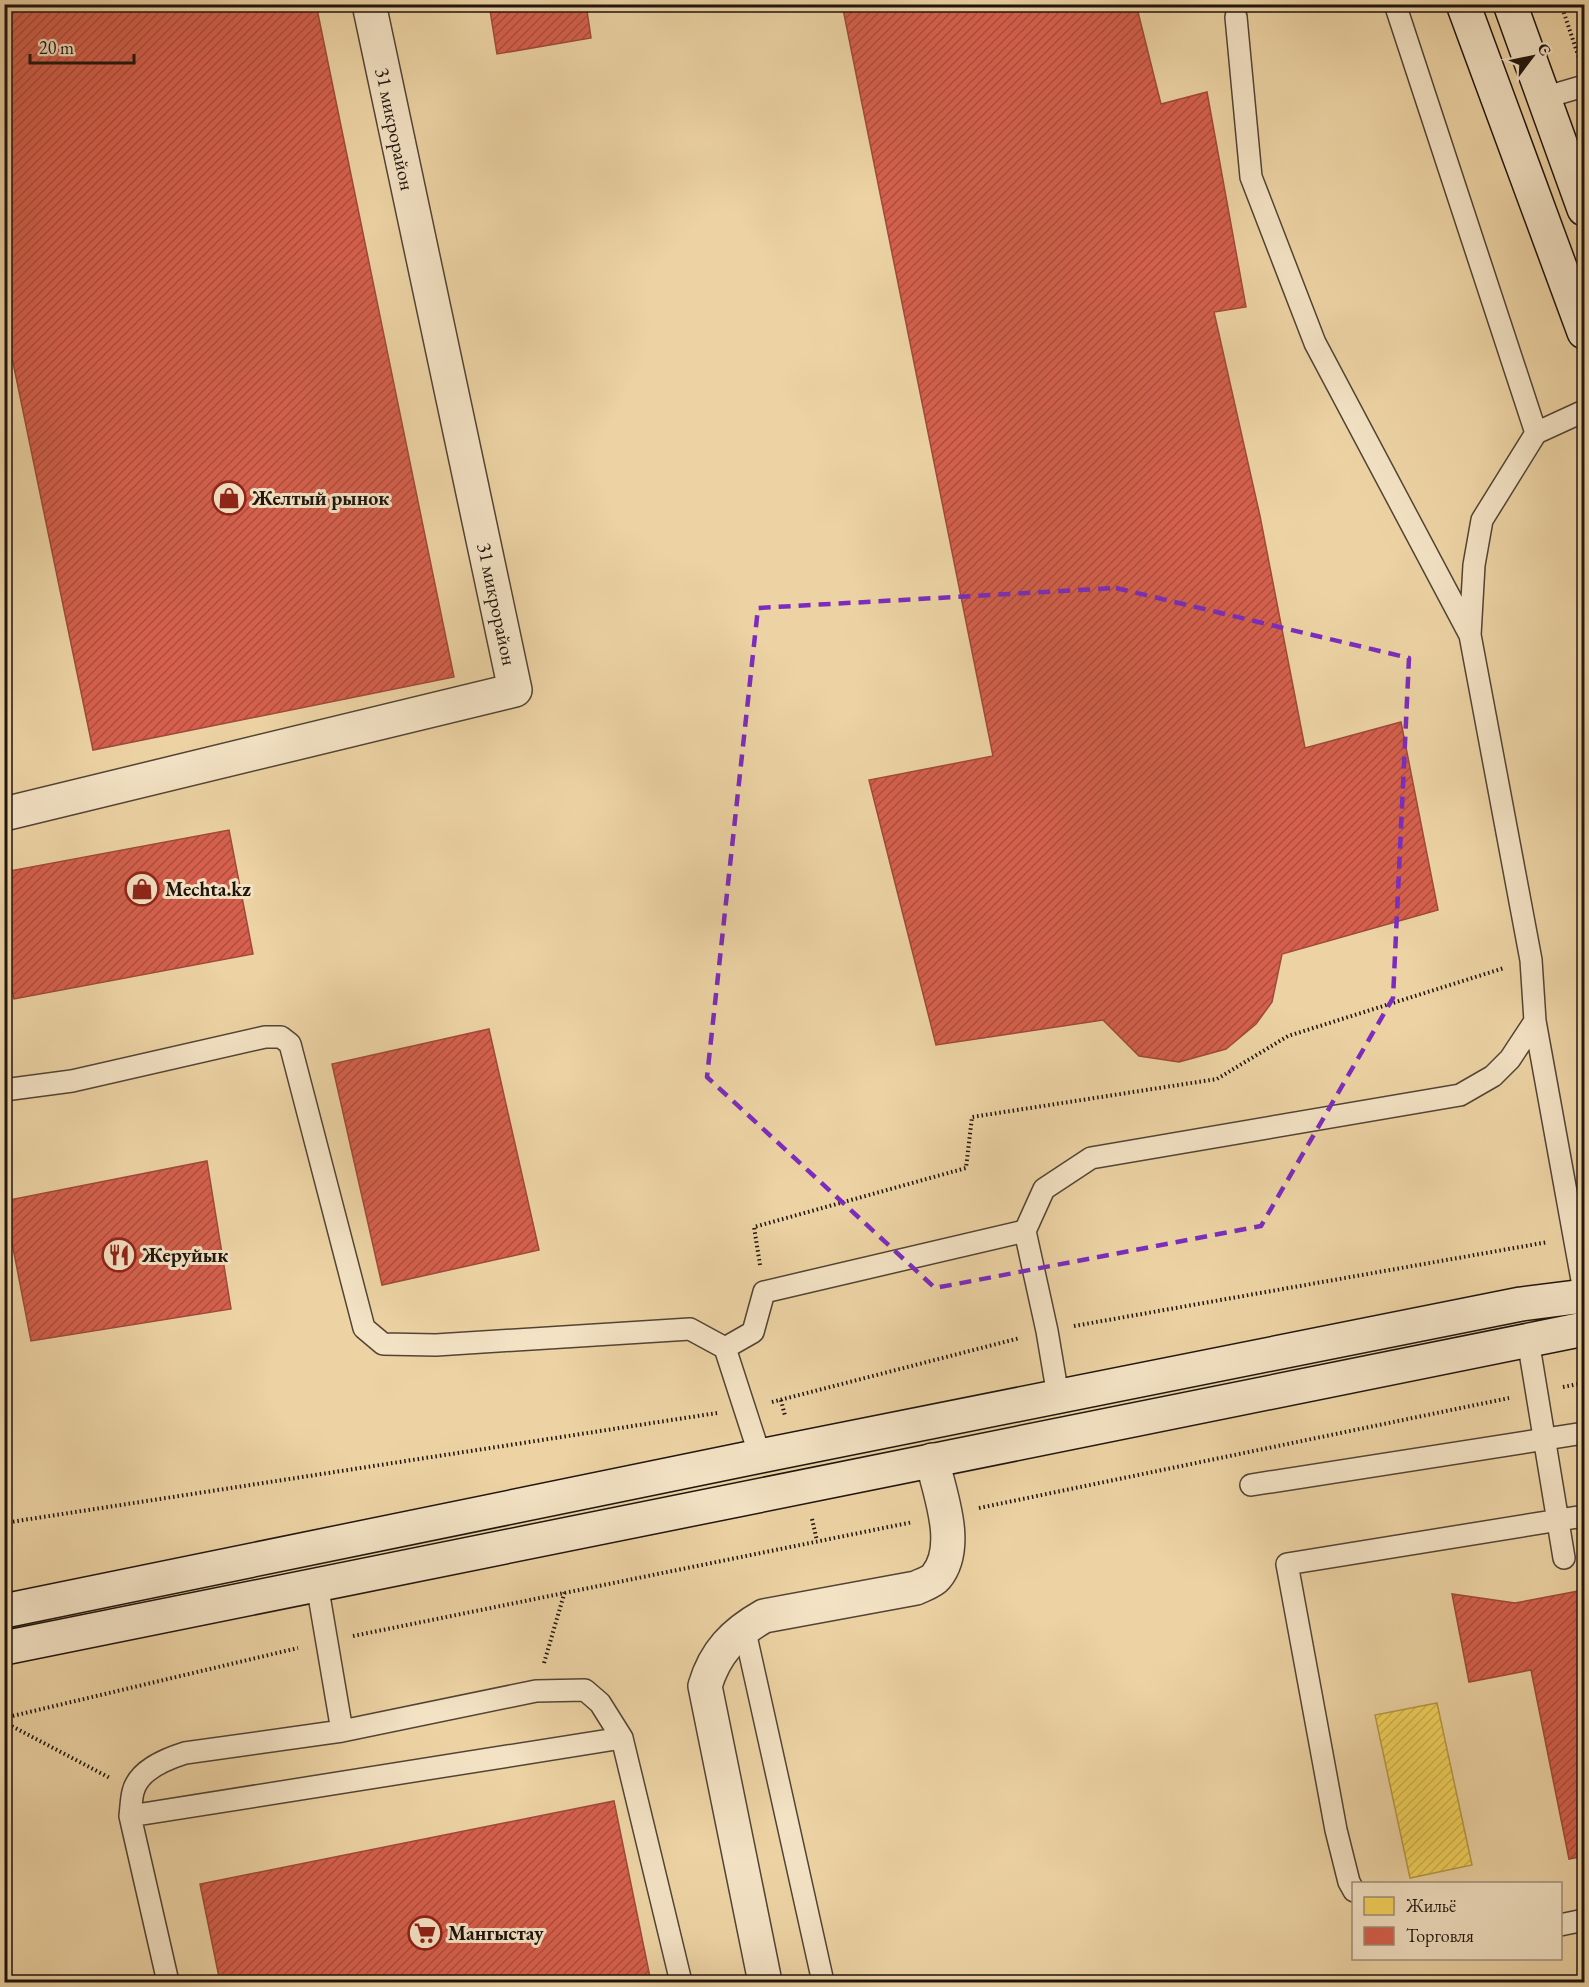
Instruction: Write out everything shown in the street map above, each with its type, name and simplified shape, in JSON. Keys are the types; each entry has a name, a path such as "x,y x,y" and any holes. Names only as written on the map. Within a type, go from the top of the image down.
{"main road":[{"name":"31 микрорайон","path":"4,814 515,690 369,4"},
{"path":"1463,4 1584,332"},
{"path":"1510,4 1584,209"},
{"path":"4,1611 1058,1396 1521,1304 1584,1296"},
{"path":"4,1648 1584,1329"},
{"path":"765,1983 705,1686 711,1666 725,1646 744,1627 765,1616 916,1588 935,1579 947,1559 948,1534 932,1460"}],"lane":[{"path":"1395,4 1536,433"},
{"path":"1236,17 1251,177 1315,343 1470,635"},
{"path":"1543,98 1583,76"},
{"path":"1584,411 1536,433 1482,520 1474,565 1470,635 1531,960 1535,1021 1584,1291"},
{"path":"1058,1396 1047,1331 1025,1232 1044,1189 1091,1158 1461,1095 1493,1076 1510,1059 1535,1021"},
{"path":"4,1090 72,1081 265,1037 281,1037 290,1044 364,1328 383,1344 436,1345 690,1329 725,1348 760,1456"},
{"path":"725,1348 753,1332 764,1292 1025,1232"},
{"path":"1528,1340 1564,1558"},
{"path":"1251,1485 1584,1433"},
{"path":"1352,1889 1336,1830 1287,1564 1584,1516"},
{"path":"317,1584 342,1731"},
{"path":"744,1627 823,1983"},
{"path":"168,1983 130,1816 133,1790 149,1769 166,1759 185,1753 342,1731 536,1691 585,1690 600,1703 622,1738 681,1983"},
{"path":"130,1816 622,1738"},
{"path":"1562,1925 1584,1920"}],"path":[{"path":"1562,4 1583,76"},
{"path":"764,1292 754,1227 966,1168 972,1117 1217,1079 1288,1036 1531,960"},
{"path":"4,1523 744,1409 1047,1331 1575,1238"},
{"path":"4,1720 327,1641 1584,1383"},
{"path":"536,1691 565,1592"},
{"path":"4,1720 133,1790"}],"highlighted area":[{"path":"1116,588 1409,658 1393,998 1261,1226 935,1288 707,1077 758,608"}],"building: Жильё":[{"path":"1437,1703 1472,1865 1410,1878 1375,1715"}],"building: Торговля":[{"name":"Желтый рынок","path":"4,4 316,4 454,677 93,750 4,319"},
{"path":"489,4 586,4 591,38 497,54"},
{"path":"842,4 1136,4 1161,104 1207,92 1246,307 1214,312 1260,516 1305,748 1401,722 1438,910 1282,954 1272,1002 1256,1024 1226,1049 1179,1062 1139,1056 1103,1020 936,1045 869,780 993,756"},
{"path":"229,830 253,954 14,999 4,949 4,872"},
{"path":"489,1029 539,1250 382,1285 332,1064"},
{"name":"Жеруйык","path":"207,1161 231,1309 31,1341 4,1201"},
{"path":"1584,1590 1584,1856 1569,1859 1531,1670 1469,1682 1452,1594 1515,1603"},
{"name":"Мангыстау","path":"614,1801 651,1982 220,1982 200,1884"}],"place":[{"name":"Желтый рынок","path":"229,498"},
{"name":"Mechta.kz","path":"142,889"},
{"name":"Жеруйык","path":"119,1255"},
{"name":"Мангыстау","path":"425,1933"}]}
